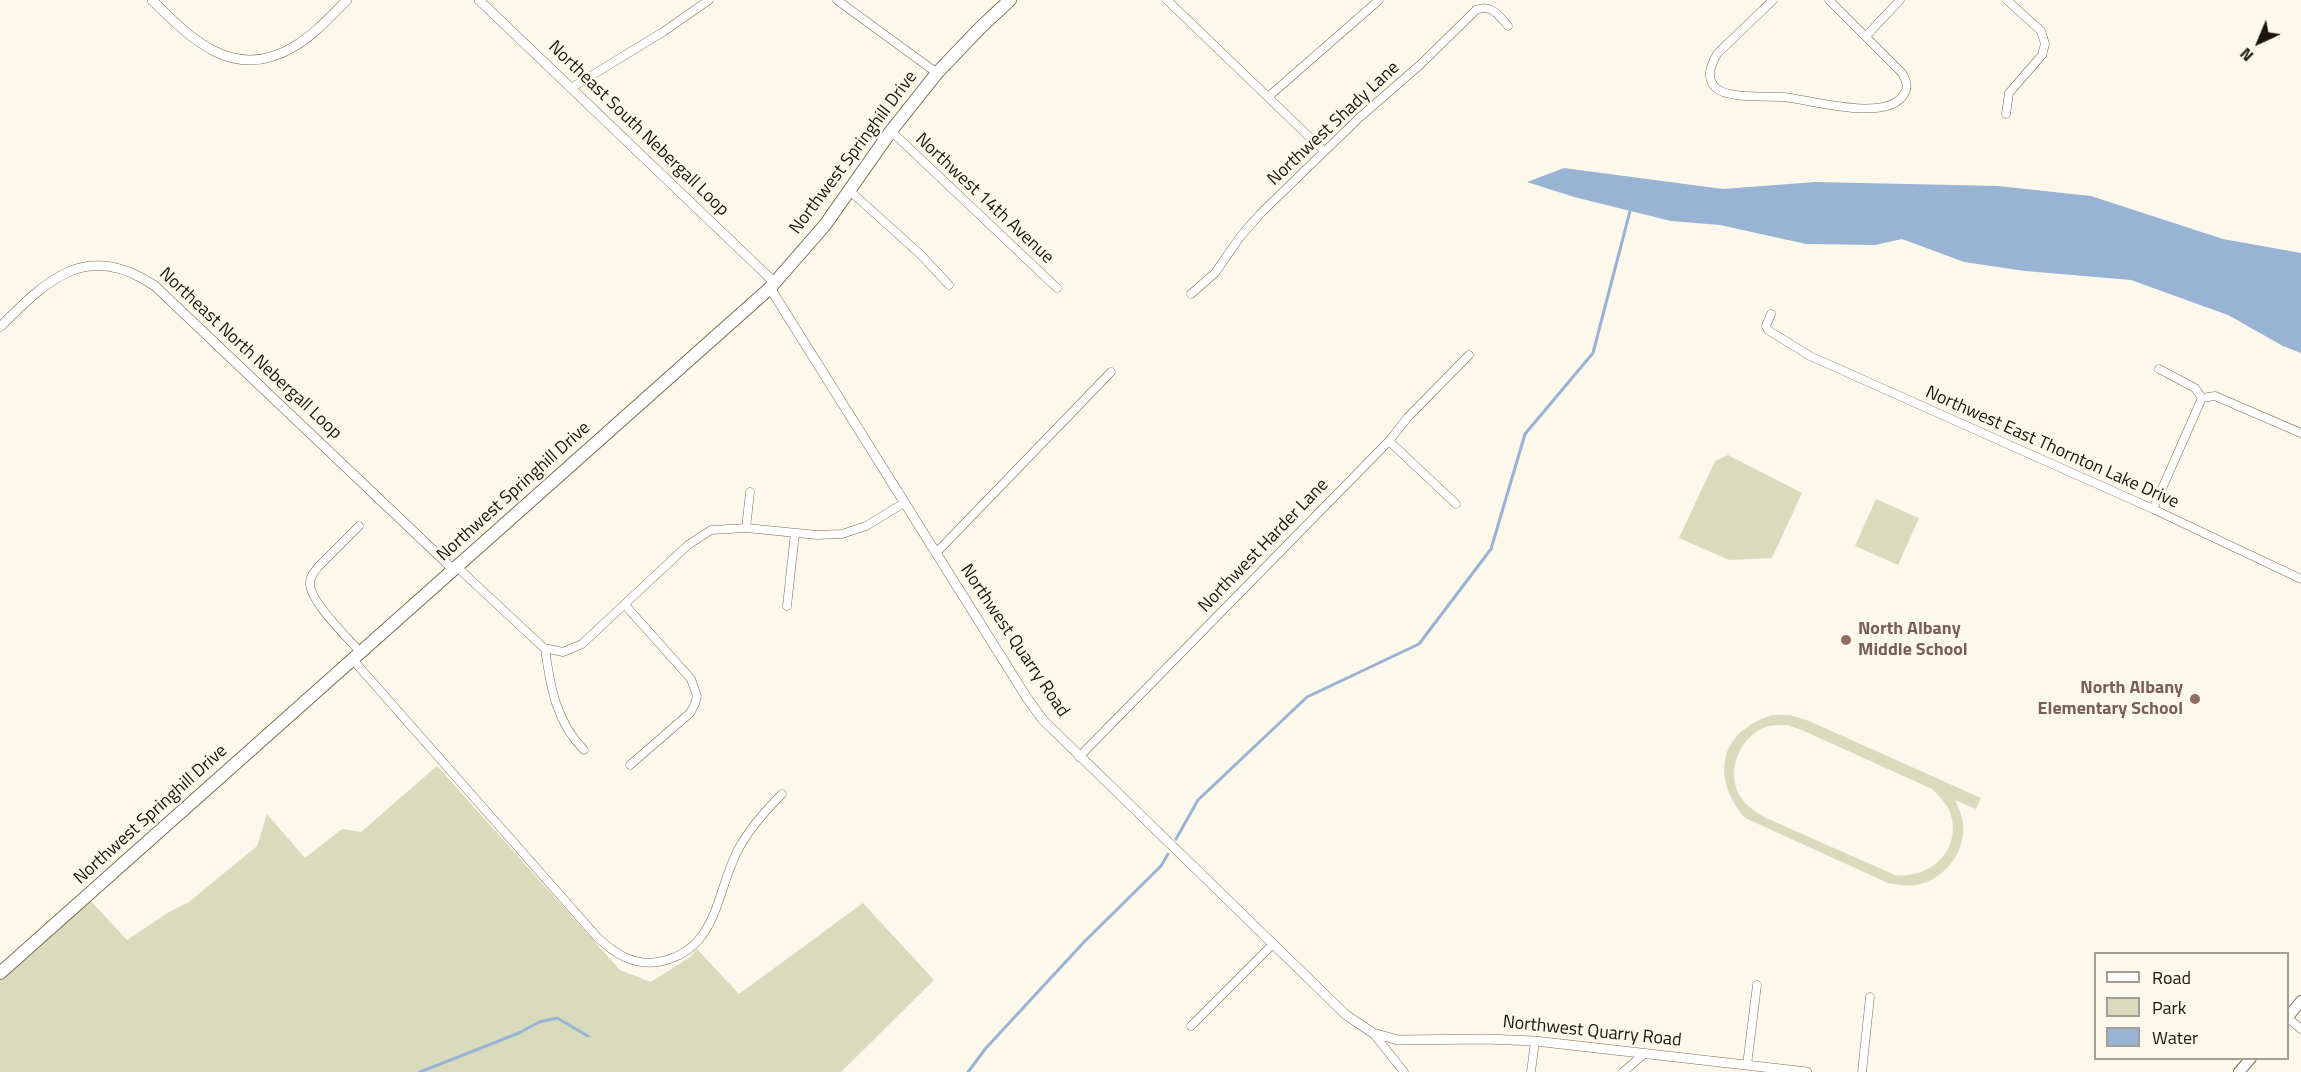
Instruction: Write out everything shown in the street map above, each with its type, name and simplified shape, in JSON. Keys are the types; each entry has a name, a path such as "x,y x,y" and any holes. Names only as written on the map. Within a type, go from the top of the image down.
{"main road":[{"name":"Northwest Springhill Drive","path":"0,973 772,286 812,241 891,131 937,73 1010,0"},
{"path":"2289,1017 2301,1001"},
{"path":"2239,1072 2250,1060"}],"street":[{"path":"152,0 179,27 205,48 230,58 254,60 280,54 295,46 347,0"},
{"name":"Northeast South Nebergall Loop","path":"478,0 772,286"},
{"path":"571,88 663,32 709,0"},
{"path":"837,0 937,73"},
{"path":"1167,0 1324,151"},
{"path":"1268,97 1379,0"},
{"path":"1773,0 1724,47 1712,63 1710,77 1718,90 1733,94 1864,108 1892,105 1903,97 1906,91 1906,79 1828,0"},
{"path":"1866,36 1900,0"},
{"path":"2006,114 2009,93 2042,55 2045,44 2041,31 2007,0"},
{"name":"Northwest Shady Lane","path":"1191,294 1215,273 1240,237 1261,213 1324,151 1421,64 1476,10 1487,7 1492,9 1508,26"},
{"name":"Northwest 14th Avenue","path":"891,131 1057,288"},
{"path":"850,191 921,255 949,285"},
{"name":"Northeast North Nebergall Loop","path":"0,327 34,293 66,272 93,266 105,266 139,275 155,286 456,568"},
{"name":"Northwest Quarry Road","path":"772,286 904,503 1027,698 1053,731 1346,1015 1373,1034 1404,1072"},
{"name":"Northwest East Thornton Lake Drive","path":"1771,314 1766,326 1768,330 1790,345 2153,509 2301,579"},
{"name":"Northwest Harder Lane","path":"1079,757 1389,441 1408,417 1469,355"},
{"path":"2159,369 2195,388 2202,398"},
{"path":"936,553 1111,372"},
{"path":"2202,398 2215,396 2301,433"},
{"path":"2153,509 2202,398"},
{"path":"1389,441 1456,504"},
{"path":"746,528 750,492"},
{"path":"456,568 545,648 563,652 573,650 587,640 699,536 711,530 746,528 829,535 854,531 904,503"},
{"path":"359,526 313,573 310,584 314,597 357,657 500,827 607,946 627,959 653,962 680,955 702,937 716,912 725,879 740,847 759,819 782,794"},
{"path":"787,606 795,533"},
{"path":"625,605 687,674 695,687 697,696 690,713 630,765"},
{"path":"545,648 550,685 560,715 572,737 584,750"},
{"path":"1191,1026 1273,944"},
{"path":"1747,1065 1757,985"},
{"path":"1862,1072 1870,997"},
{"path":"2289,1019 2301,1029"},
{"name":"Northwest Quarry Road","path":"1373,1034 1410,1041 1486,1039 1535,1041 1807,1072"},
{"path":"1531,1072 1535,1041"},
{"path":"1623,1072 1644,1054"}],"green space":[{"path":"1728,455 1802,493 1772,558 1729,560 1679,538 1715,461"},
{"path":"1876,499 1919,518 1898,565 1855,546"},
{"path":"1773,715 1790,715 1809,721 1981,798 1976,809 1955,800 1963,829 1959,850 1954,859 1940,874 1921,884 1909,886 1888,883 1745,818 1727,787 1724,772 1731,744 1741,732 1755,722","holes":["1787,725 1932,789 1948,808 1953,828 1947,851 1940,860 1919,873 1895,875 1766,818 1748,806 1740,796 1734,776 1735,765 1743,746 1750,737 1768,726"]},
{"path":"437,766 620,970 651,982 690,957 697,949 739,994 863,903 934,980 841,1072 0,1072 0,979 89,899 127,940 169,912 189,902 257,846 267,814 305,858 342,829 361,832"}],"water":[{"path":"1564,168 1723,189 1815,182 1998,186 2091,196 2223,239 2301,253 2301,353 2283,346 2228,315 2131,280 2025,271 1964,262 1902,239 1875,245 1806,244 1720,225 1671,221 1574,197 1527,182"}],"waterway":[{"path":"1176,839 1198,800 1307,697 1419,644 1491,549 1525,434 1593,353 1630,211"},
{"path":"968,1072 986,1048 1084,942 1161,866 1168,854"},
{"path":"420,1072 519,1033 539,1022 557,1018 588,1036"}],"place":[{"name":"North Albany Middle School","path":"1846,640"},
{"name":"North Albany Elementary School","path":"2195,699"}]}
